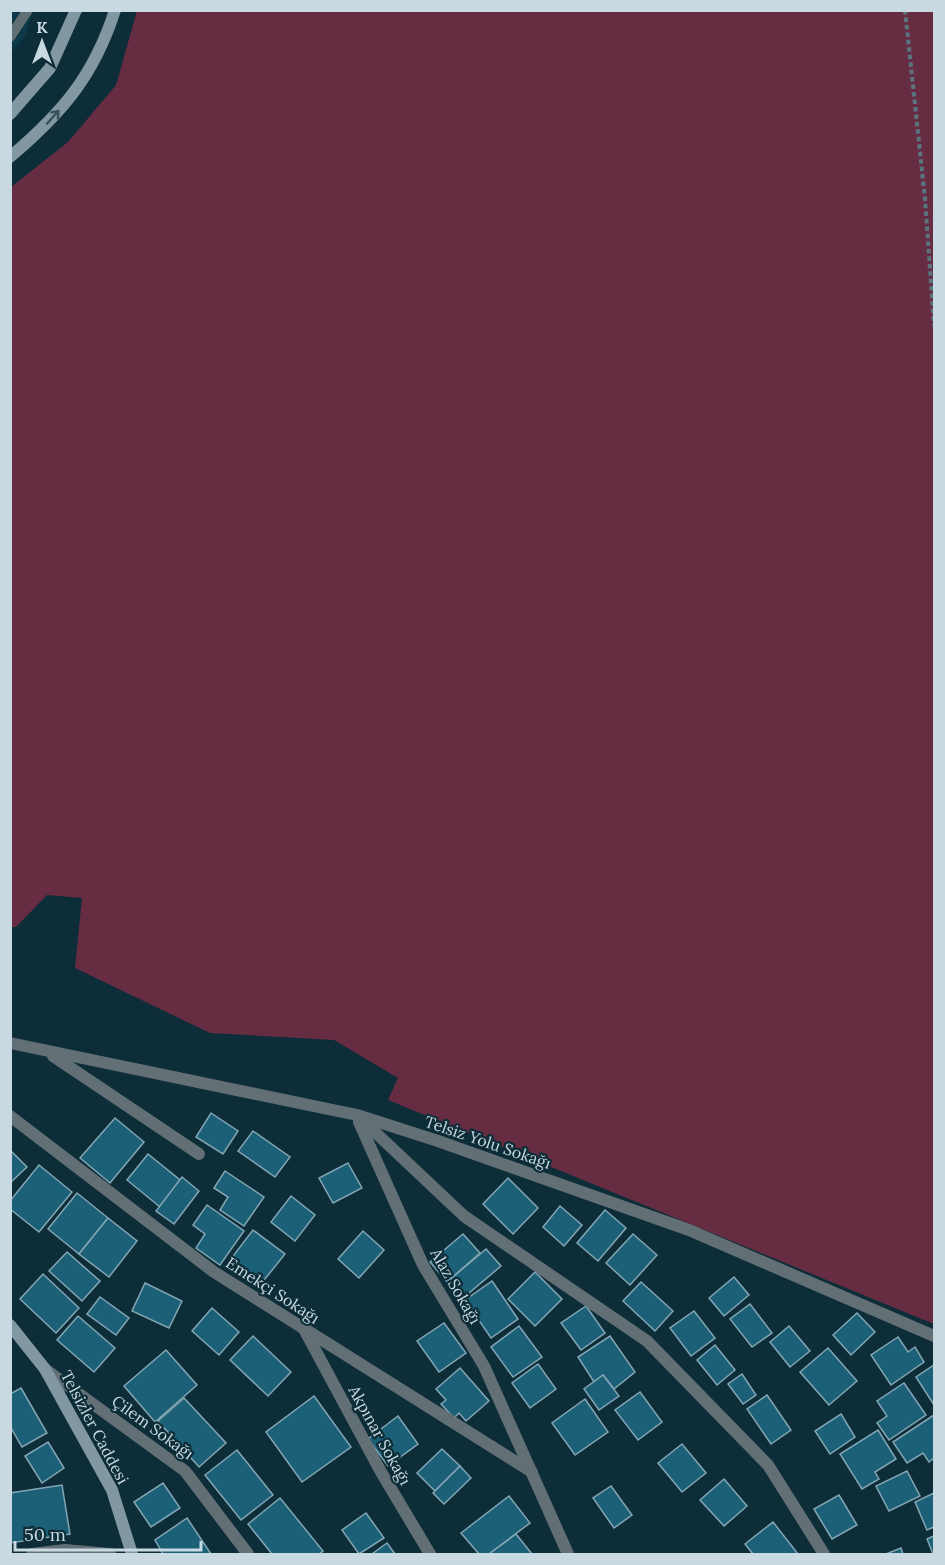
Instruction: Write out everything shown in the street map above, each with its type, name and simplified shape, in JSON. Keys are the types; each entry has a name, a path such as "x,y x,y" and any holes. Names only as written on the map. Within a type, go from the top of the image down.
{"street":[{"path":"10,114 50,68 76,10"},
{"path":"10,157 39,134 82,86 116,10"},
{"name":"Telsiz Yolu Sokağı","path":"10,1043 357,1115 689,1230 934,1336"},
{"path":"47,1052 199,1154"},
{"path":"357,1115 464,1216 647,1341 768,1465 824,1554"},
{"name":"Alaz Sokağı","path":"357,1115 423,1265 484,1366 568,1554"},
{"name":"Emekçi Sokağı","path":"10,1116 214,1272 531,1472"},
{"name":"Telsizler Caddesi","path":"10,1325 45,1369 112,1490 132,1554"},
{"name":"Akpınar Sokağı","path":"304,1330 381,1472 430,1554"},
{"name":"Çilem Sokağı","path":"45,1369 185,1471 248,1554"},
{"path":"32,1554 65,1550 110,1554"}],"lane":[{"path":"10,37 28,10"}],"path":[{"path":"905,10 925,199 934,325"}],"shaded area":[{"path":"11,11 33,11 25,37 11,53"},
{"path":"137,11 934,11 934,1324 388,1100 398,1078 334,1040 210,1033 75,968 82,898 47,895 16,927 11,927 11,187 68,142 116,85"}],"building":[{"path":"211,1113 238,1131 223,1154 196,1137"},
{"path":"115,1118 144,1142 110,1183 80,1158"},
{"path":"253,1131 290,1157 275,1177 238,1151"},
{"path":"10,1150 27,1167 10,1183"},
{"path":"148,1154 180,1180 160,1207 127,1180"},
{"path":"348,1163 362,1188 333,1203 319,1178"},
{"path":"39,1165 72,1192 39,1232 10,1209 10,1201"},
{"path":"225,1171 264,1197 244,1226 220,1210 228,1197 214,1188"},
{"path":"182,1177 199,1191 174,1224 156,1211"},
{"path":"508,1178 538,1208 513,1234 483,1204"},
{"path":"77,1193 108,1218 79,1254 48,1229"},
{"path":"291,1196 315,1215 295,1241 271,1222"},
{"path":"207,1205 244,1231 220,1265 196,1248 205,1234 193,1225"},
{"path":"560,1206 582,1225 564,1246 543,1227"},
{"path":"605,1210 626,1228 598,1261 577,1243"},
{"path":"108,1218 137,1241 109,1277 79,1254"},
{"path":"253,1230 285,1254 261,1284 230,1260"},
{"path":"363,1231 384,1250 359,1278 338,1259"},
{"path":"463,1234 480,1253 447,1282 430,1262"},
{"path":"633,1234 657,1255 630,1285 606,1263"},
{"path":"486,1249 501,1266 462,1299 447,1282"},
{"path":"67,1252 100,1281 82,1301 49,1271"},
{"path":"535,1272 562,1299 535,1326 508,1299"},
{"path":"43,1274 79,1308 56,1333 20,1299"},
{"path":"734,1277 749,1295 724,1316 709,1298"},
{"path":"492,1281 518,1319 491,1338 465,1300"},
{"path":"641,1282 673,1311 655,1331 623,1301"},
{"path":"145,1283 182,1301 169,1328 132,1311"},
{"path":"100,1297 129,1318 116,1335 87,1314"},
{"path":"750,1304 772,1333 752,1347 730,1319"},
{"path":"586,1306 605,1333 581,1350 561,1323"},
{"path":"212,1308 239,1332 219,1355 192,1331"},
{"path":"694,1311 715,1338 691,1356 670,1328"},
{"path":"857,1313 875,1332 851,1355 833,1335"},
{"path":"78,1316 115,1348 94,1372 57,1340"},
{"path":"444,1323 466,1353 439,1372 417,1341"},
{"path":"519,1326 542,1357 513,1377 491,1347"},
{"path":"789,1326 810,1351 790,1367 770,1342"},
{"path":"253,1336 291,1372 268,1396 230,1360"},
{"path":"610,1336 635,1372 614,1389 603,1375 594,1382 578,1357"},
{"path":"898,1337 908,1352 915,1347 924,1362 891,1385 871,1355"},
{"path":"715,1345 735,1370 717,1385 697,1360"},
{"path":"828,1348 857,1381 829,1405 800,1372"},
{"path":"166,1350 197,1385 155,1422 124,1386"},
{"path":"538,1364 556,1389 530,1408 512,1383"},
{"path":"934,1365 934,1405 916,1377"},
{"path":"460,1368 489,1401 466,1421 459,1413 454,1418 441,1404 446,1400 436,1389"},
{"path":"742,1374 756,1395 743,1404 728,1384"},
{"path":"603,1375 619,1396 599,1410 584,1389"},
{"path":"904,1383 926,1415 889,1440 877,1423 887,1416 877,1401"},
{"path":"21,1388 47,1433 22,1447 10,1426 10,1394"},
{"path":"640,1392 662,1422 638,1440 615,1410"},
{"path":"767,1395 791,1430 771,1444 747,1409"},
{"path":"314,1396 351,1447 302,1482 266,1432"},
{"path":"184,1398 226,1443 199,1467 158,1421"},
{"path":"585,1399 608,1432 575,1455 552,1423"},
{"path":"841,1414 855,1437 830,1454 815,1431"},
{"path":"934,1415 934,1458 929,1462 923,1453 907,1463 893,1442"},
{"path":"398,1416 418,1444 388,1466 368,1439"},
{"path":"878,1430 896,1459 875,1472 879,1479 862,1489 840,1454"},
{"path":"48,1442 64,1468 42,1483 25,1456"},
{"path":"682,1444 706,1473 682,1492 658,1463"},
{"path":"442,1449 460,1466 435,1491 417,1473"},
{"path":"237,1450 273,1495 241,1520 205,1475"},
{"path":"460,1466 471,1478 444,1504 433,1493"},
{"path":"907,1471 920,1496 889,1511 876,1486"},
{"path":"724,1479 747,1506 724,1526 700,1500"},
{"path":"163,1483 180,1508 151,1527 134,1502"},
{"path":"62,1485 70,1534 10,1543 10,1493"},
{"path":"611,1486 632,1515 614,1528 593,1498"},
{"path":"934,1493 934,1527 927,1530 915,1502"},
{"path":"839,1495 857,1525 832,1539 814,1509"},
{"path":"509,1496 530,1523 489,1554 479,1554 461,1533"},
{"path":"280,1498 323,1551 319,1554 272,1554 248,1524"},
{"path":"366,1513 384,1538 359,1554 342,1530"},
{"path":"187,1518 211,1554 163,1554 155,1540"},
{"path":"773,1522 798,1554 753,1554 745,1544"},
{"path":"516,1534 532,1554 489,1554"},
{"path":"934,1536 934,1554 933,1554 927,1539"},
{"path":"387,1543 395,1554 372,1554"},
{"path":"901,1548 903,1554 886,1554"}]}
